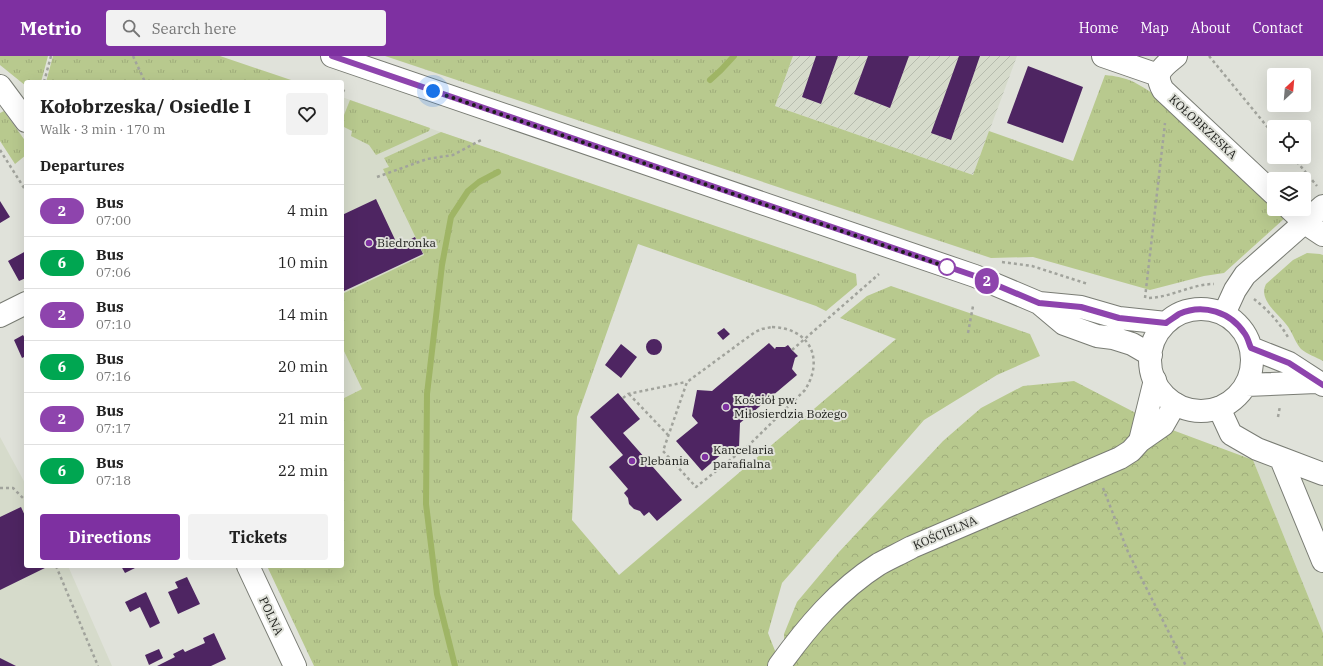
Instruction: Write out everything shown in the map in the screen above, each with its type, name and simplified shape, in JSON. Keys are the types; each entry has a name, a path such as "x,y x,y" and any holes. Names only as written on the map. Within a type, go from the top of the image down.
{"main road":[{"path":"332,56 975,276 1039,303 1064,324 1097,336 1113,338 1132,344 1151,355"},
{"path":"1103,56 1158,75 1163,67 1176,56"},
{"name":"KOŁOBRZESKA","path":"1158,75 1163,90 1267,187"},
{"path":"0,86 24,118"},
{"path":"1311,206 1322,198"},
{"path":"1224,314 1234,290 1245,275 1298,216 1323,235"},
{"path":"1039,303 1081,307 1119,318 1166,323"},
{"path":"0,316 24,304"},
{"path":"1194,310 1209,310 1224,314 1236,323 1246,334 1251,348 1252,367 1246,385 1239,395 1230,403 1219,408 1204,411 1189,410 1175,404 1163,394 1154,380 1150,364 1156,338 1166,323 1179,314 1194,310"},
{"path":"1251,348 1289,363 1320,383"},
{"path":"1140,441 1154,380"},
{"path":"1246,385 1320,383"},
{"name":"KOŚCIELNA","path":"779,666 797,641 821,613 858,579 880,564 912,547 1120,458 1131,451 1140,441 1163,425 1175,404"},
{"path":"1219,408 1231,434 1257,449 1323,474"},
{"path":"1281,459 1323,561"},
{"name":"POLNA","path":"249,568 295,666"}],"path":[{"path":"45,80 51,56"},
{"path":"133,56 144,80"},
{"path":"1209,56 1267,126"},
{"path":"1145,298 1166,114 1177,103"},
{"path":"377,177 426,160 453,155 483,139"},
{"path":"0,150 24,188"},
{"path":"1298,164 1322,198"},
{"path":"792,350 879,274"},
{"path":"968,333 973,306"},
{"path":"623,398 628,394 687,382 762,328 784,327 795,332 804,339 811,350 814,360 811,381 805,390 749,445 696,487 663,451 687,382"},
{"path":"628,394 668,436"},
{"path":"1102,486 1128,552 1186,666"},
{"path":"0,488 13,488 24,499"},
{"path":"57,568 98,666"}],"shaded area":[{"path":"793,56 1017,56 973,175 775,106"},
{"path":"344,98 480,146 435,271 344,313"},
{"path":"344,351 362,389 344,398"},
{"path":"0,437 24,481 24,568 69,568 112,666 0,666"},
{"path":"1260,441 1323,463 1323,633 1253,460"}],"green space":[{"path":"0,56 48,56 42,80 24,80 24,84 0,65"},
{"path":"53,56 220,56 291,80 47,80"},
{"path":"385,56 793,56 775,106 973,175 989,131 1073,161 1105,75 1119,77 1135,83 1152,93 1267,202 1267,216 1286,217 1224,273 1204,276 1150,290 1033,257 991,258"},
{"path":"350,100 430,128 429,131 376,155 369,145 351,136 352,131 344,127 344,115"},
{"path":"4,111 24,139 24,157 15,164 0,141 0,113"},
{"path":"441,132 856,274 857,285 826,311 816,306 638,244 577,417 572,520 619,575 896,339 840,318 867,296 891,286 1030,334 1040,356 997,375 924,420 782,583 768,633 781,666 314,666 268,568 344,568 344,398 362,389 344,351 344,293 424,255 383,169 389,167 384,158"},
{"path":"1307,253 1323,255 1323,361 1301,349 1287,325 1268,303 1264,291 1266,284 1293,260"},
{"path":"1074,381 1159,425 1253,460 1323,633 1323,666 785,666 784,634 797,602 839,552 943,441 981,408 1023,386"}],"building":[{"path":"816,56 838,56 821,104 802,97"},
{"path":"868,56 909,56 890,108 854,94"},
{"path":"959,56 980,56 951,140 931,133"},
{"path":"1028,66 1083,87 1063,143 1007,123"},
{"name":"Biedronka","path":"376,199 398,246 415,237 423,254 344,291 344,214"},
{"path":"0,201 10,217 0,223"},
{"path":"24,252 24,279 19,281 8,261"},
{"path":"724,328 730,334 723,340 717,333"},
{"path":"23,335 24,337 24,357 22,358 14,340"},
{"path":"654,339 660,341 662,347 660,353 654,355 648,353 646,347 648,341"},
{"name":"Kościół pw. Miłosierdzia Bożego","path":"769,343 775,349 776,347 785,347 788,345 798,356 795,358 792,369 797,375 740,423 739,448 731,446 702,471 676,441 698,423 692,416 697,390 712,391"},
{"path":"621,344 637,357 621,378 605,365"},
{"name":"Plebania","path":"618,393 640,419 623,433 682,500 657,521 649,512 644,516 640,511 634,509 629,504 628,498 624,493 628,489 609,467 623,455 590,417"},
{"path":"21,507 24,514 24,568 45,568 0,590 0,517"},
{"path":"122,568 135,568 125,573"},
{"path":"187,577 200,604 178,614 168,592 178,588 175,582"},
{"path":"146,592 160,623 150,628 140,607 130,612 125,602"},
{"path":"214,633 226,659 211,666 157,666 175,657 173,654 183,649 185,652 205,643 203,638"},
{"path":"159,649 163,658 149,665 145,655"},
{"path":"0,658 16,666 0,666"}],"waterway":[{"path":"710,80 734,56"},
{"path":"455,666 437,594 426,504 427,394 442,265 451,217 468,191 479,182 498,172"}],"bus line":[{"name":"2","path":"332,56 975,276 1039,303 1081,307 1119,318 1166,323 1179,314 1194,310 1209,310 1224,314 1236,323 1246,334 1251,348 1289,363 1316,382 1323,385"}],"place":[{"name":"Biedronka","path":"369,243"},
{"name":"Kościół pw. Miłosierdzia Bożego","path":"726,407"},
{"name":"Kancelaria parafialna","path":"705,457"},
{"name":"Plebania","path":"632,461"}],"route":[{"path":"433,91 947,267"}]}
